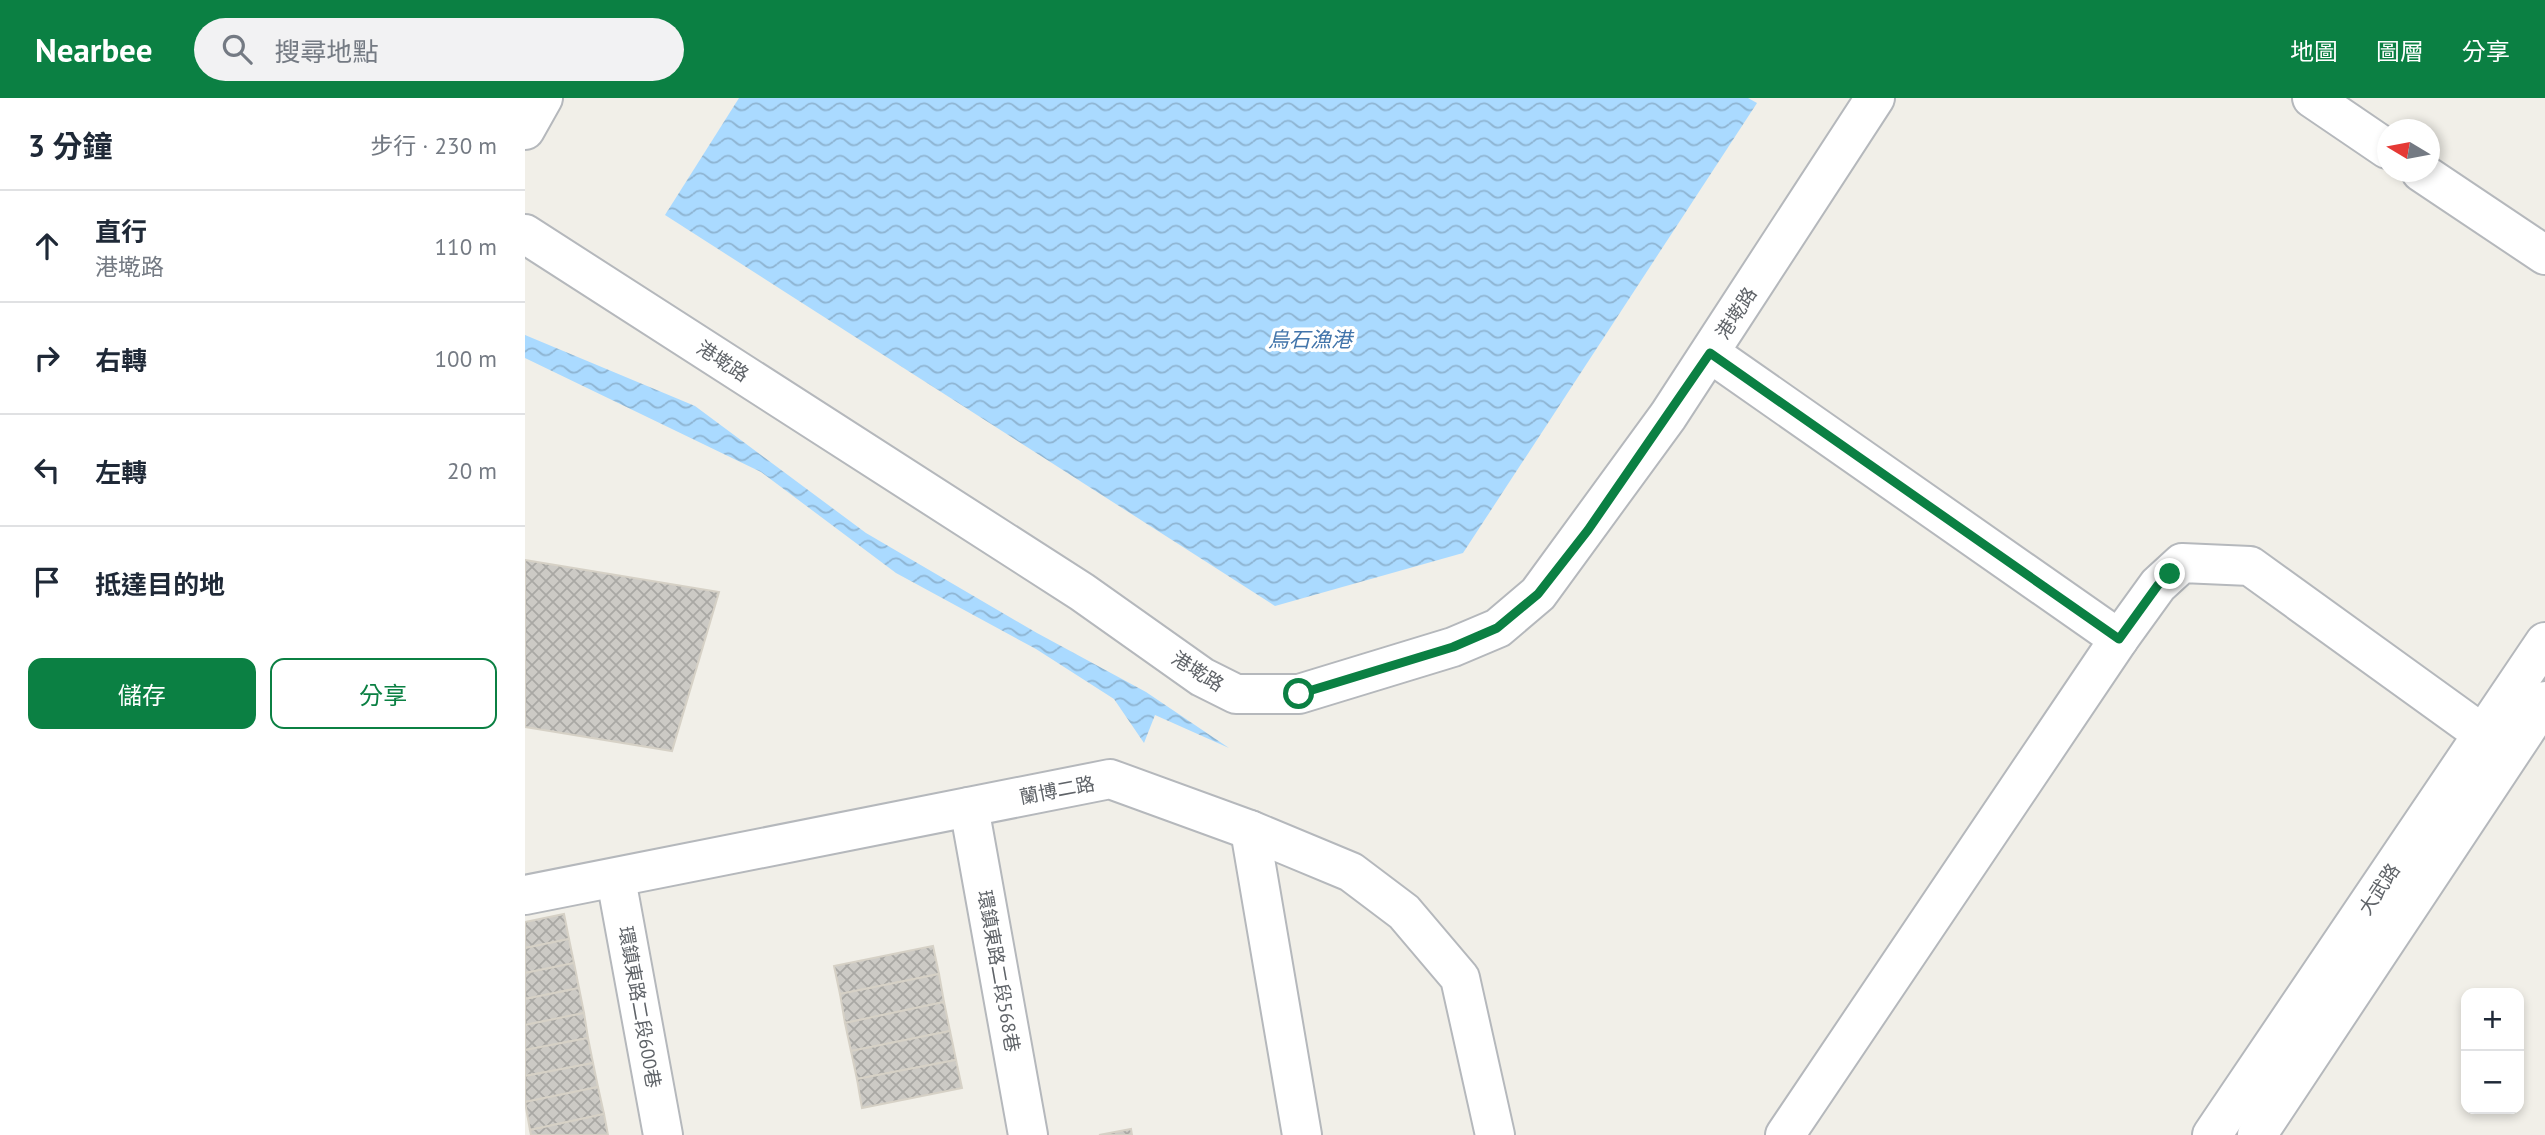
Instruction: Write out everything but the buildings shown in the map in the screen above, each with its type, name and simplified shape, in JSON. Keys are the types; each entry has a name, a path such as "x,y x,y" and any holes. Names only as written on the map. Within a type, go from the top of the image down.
{"street":[{"path":"525,130 543,98"},
{"name":"港墘路","path":"525,234 1082,592 1202,677 1236,694 1299,694 1440,652 1497,628 1538,594 1580,541 1710,353 1875,98"},
{"path":"2312,98 2377,142"},
{"path":"2436,182 2545,255"},
{"path":"1710,353 2119,639"},
{"path":"1785,1135 2119,639 2158,585 2182,563 2250,566 2497,743"},
{"name":"大武路","path":"2257,1135 2497,743 2545,642"},
{"name":"大武路","path":"2212,1135 2497,743 2545,701"},
{"name":"蘭博二路","path":"525,895 1110,779 1250,830 1351,872 1404,912 1460,978 1495,1135"},
{"name":"環鎮東路二段568巷","path":"969,807 1028,1135"},
{"path":"1250,830 1302,1135"},
{"name":"環鎮東路二段600巷","path":"616,879 663,1135"}],"water":[{"name":"烏石漁港","path":"739,98 1748,98 1757,103 1463,553 1275,606 665,215"},
{"path":"525,335 695,406 866,533 1037,633 1146,692 1229,748 1155,715 1144,743 1114,699 1036,649 896,573 761,472 525,358"}],"route":[{"path":"1299,694 1453,647 1497,628 1538,594 1588,530 1710,353 2119,639 2158,585 2170,574"}]}
